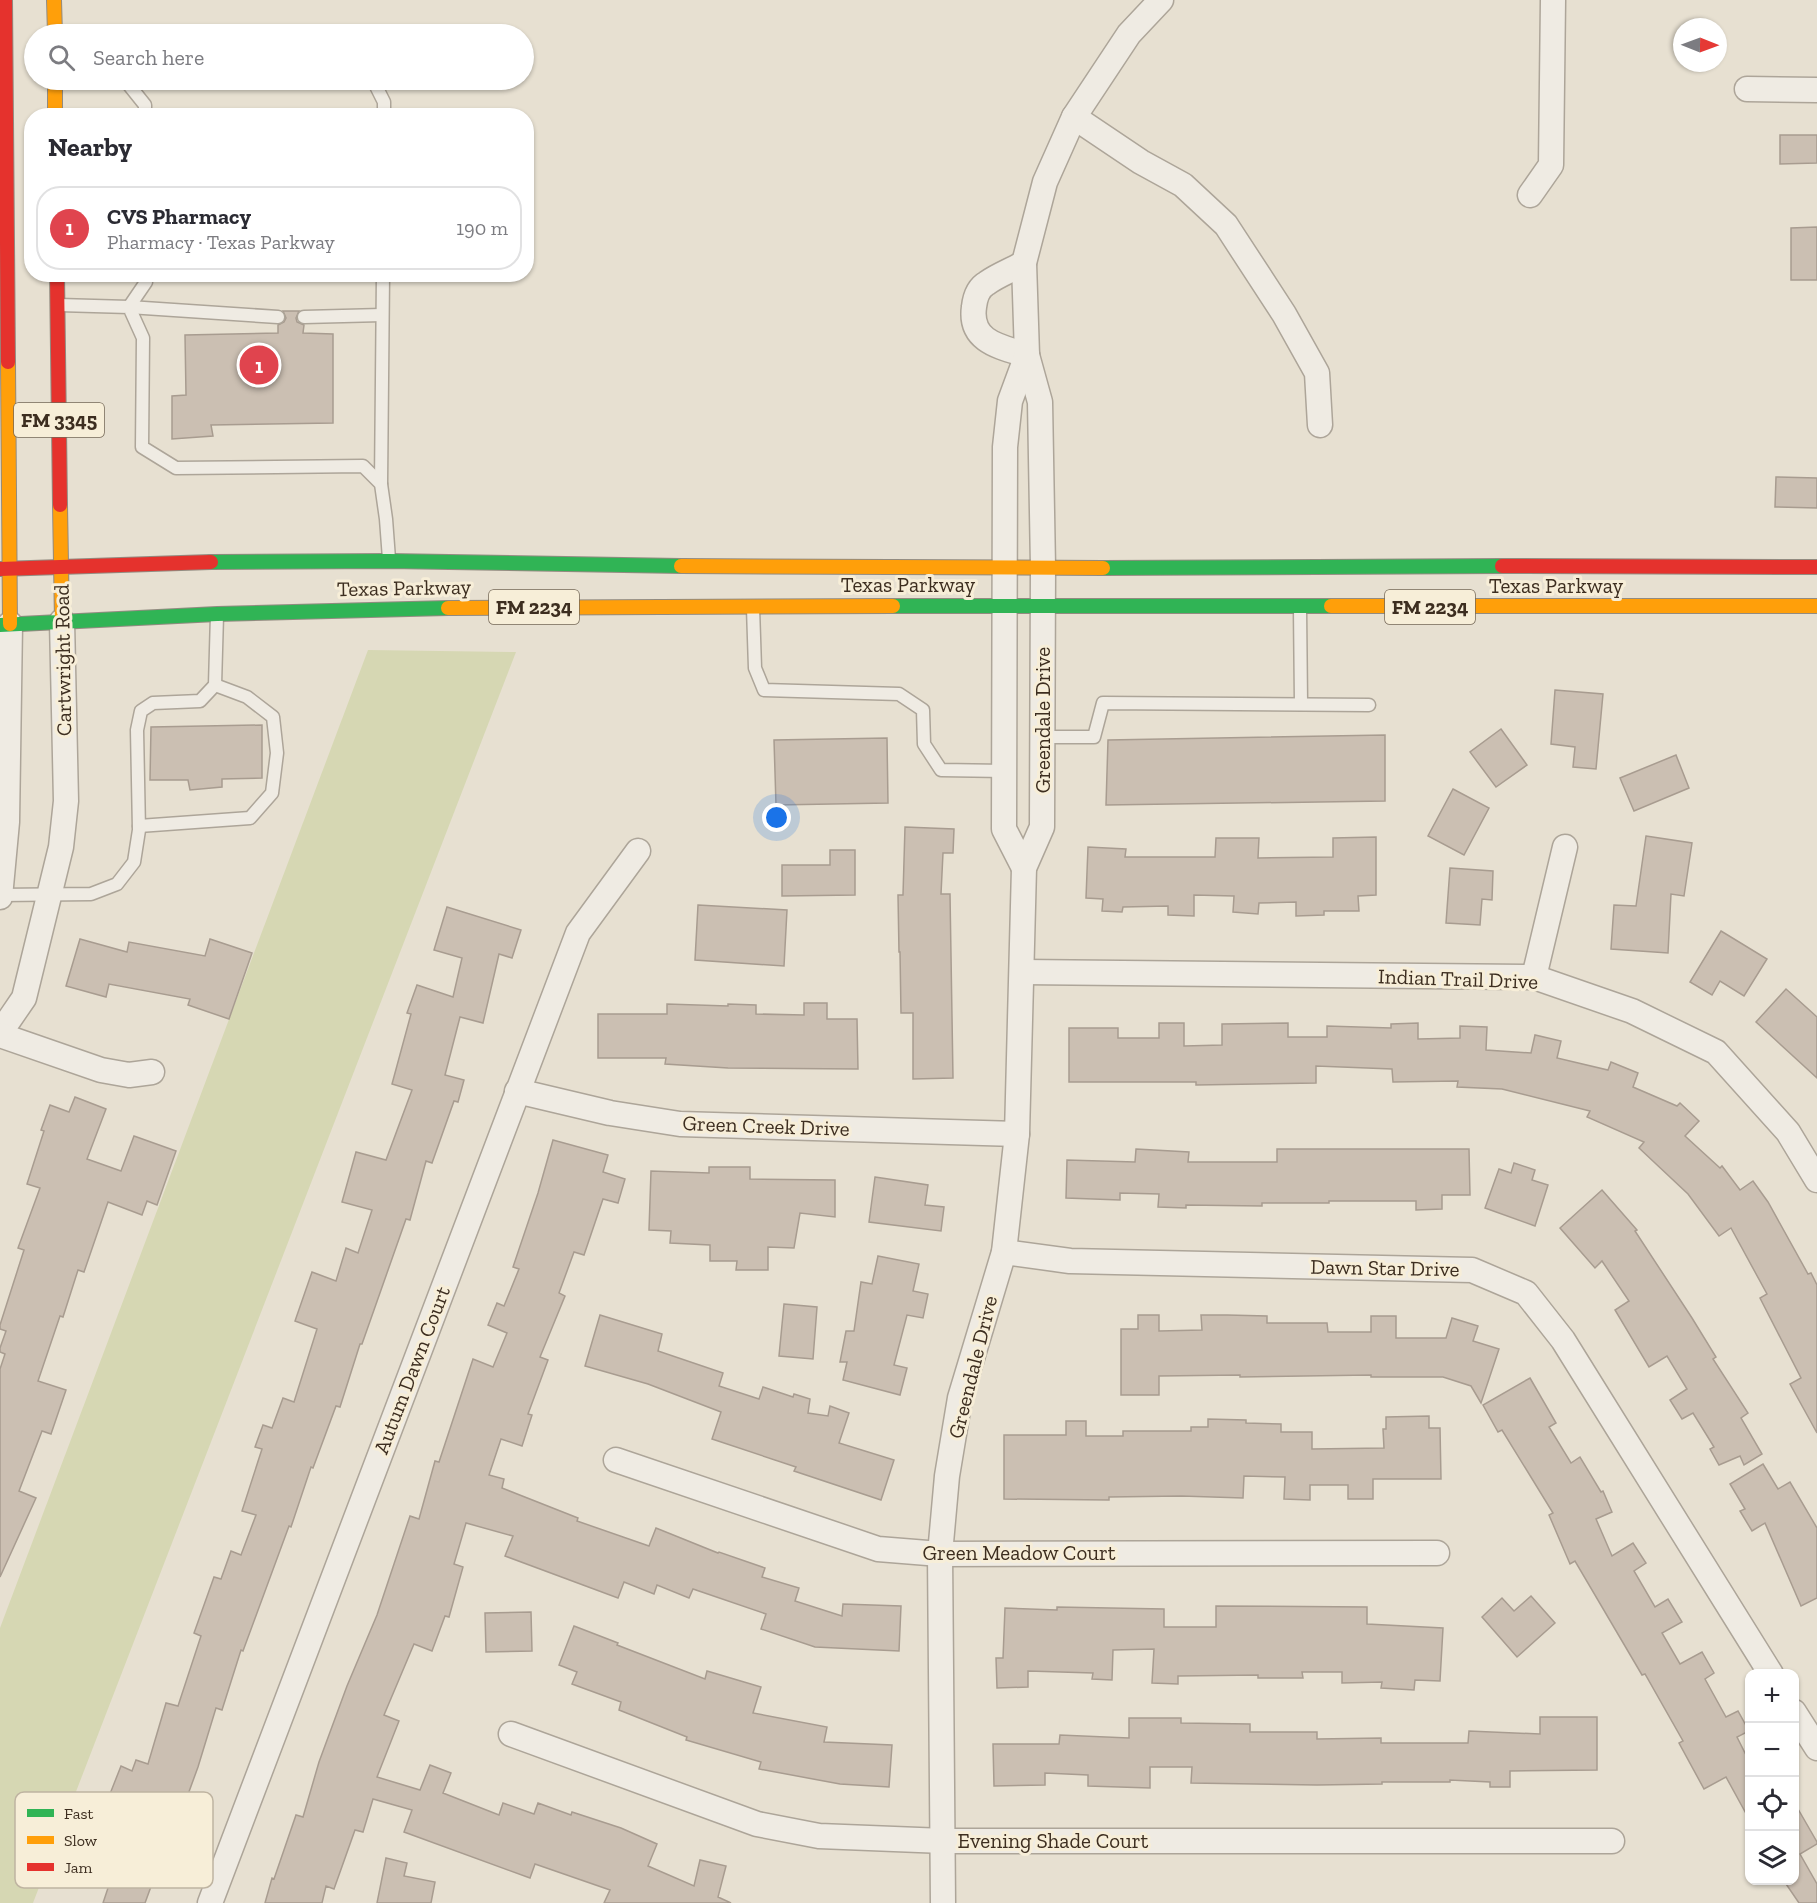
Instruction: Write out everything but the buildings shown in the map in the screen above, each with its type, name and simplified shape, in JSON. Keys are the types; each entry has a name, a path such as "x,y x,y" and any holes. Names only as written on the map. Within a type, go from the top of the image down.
{"main road":[{"name":"FM 3345","path":"5,0 7,75 3,320 5,568"},
{"path":"54,0 55,24"},
{"path":"55,90 55,108"},
{"name":"Cartwright Road","path":"57,282 62,621"},
{"name":"Texas Parkway","path":"5,568 216,562 389,561 1006,569 1043,567 1817,567"},
{"path":"5,568 5,624"},
{"name":"Texas Parkway","path":"5,624 217,614 448,608 1817,606"}],"street":[{"path":"1024,263 985,284 975,297 973,312 976,330 988,342 1027,355 1024,263 1045,182 1074,117 1129,34 1161,0"},
{"path":"1530,195 1551,165 1553,0"},
{"path":"1747,89 1817,90"},
{"path":"1074,117 1141,162 1183,185 1226,225 1284,314 1317,372 1320,425"},
{"name":"Greendale Drive","path":"943,1903 940,1554 947,1476 960,1398 1004,1252 1017,1134 1024,868 1042,827 1043,567 1040,402 1027,355"},
{"name":"Greendale Drive","path":"1024,868 1004,830 1005,447 1010,401 1027,355"},
{"name":"Cartwright Road","path":"0,1034 24,998 61,847 66,801 62,621"},
{"path":"0,896 7,822 5,624"},
{"path":"1534,977 1565,847"},
{"name":"Autum Dawn Court","path":"210,1903 578,933 638,851"},
{"name":"Indian Trail Drive","path":"1022,972 1534,977 1632,1011 1716,1052 1788,1132 1817,1180"},
{"path":"0,1034 101,1070 129,1075 152,1072"},
{"name":"Green Creek Drive","path":"517,1091 610,1113 681,1124 1017,1134"},
{"name":"Dawn Star Drive","path":"1004,1252 1070,1261 1472,1270 1526,1293 1563,1340 1768,1669"},
{"name":"Green Meadow Court","path":"616,1460 878,1549 940,1554 1437,1553"},
{"path":"1799,1720 1817,1748"},
{"name":"Evening Shade Court","path":"511,1734 757,1824 819,1836 944,1841 1612,1841"}],"lane":[{"path":"133,90 145,108"},
{"path":"378,90 384,102 384,108"},
{"path":"129,307 146,282"},
{"path":"383,282 381,484 389,561"},
{"path":"57,305 129,307 278,317"},
{"path":"129,307 143,338 142,447 176,468 363,466 381,484"},
{"path":"304,317 382,315"},
{"path":"753,607 755,668 764,690 899,694 923,710 924,744 941,770 1005,771"},
{"path":"1300,607 1301,704"},
{"path":"0,896 49,893 91,894 117,884 134,861 139,826 137,730 141,711 153,703 200,700 215,685 217,614"},
{"path":"139,826 250,818 272,792 277,753 273,717 247,697 215,685"},
{"path":"1043,737 1094,737 1103,704 1369,705"}],"green space":[{"path":"368,650 516,652 76,1792 15,1792 15,1888 39,1888 33,1903 0,1903 0,1628"}],"traffic: fast":[{"path":"211,562 389,561 681,566"},
{"path":"1103,568 1502,566"},
{"path":"893,606 1331,606"},
{"path":"0,625 217,614 448,608"}],"traffic: slow":[{"path":"54,0 55,24"},
{"path":"55,90 55,108"},
{"path":"8,362 10,624"},
{"path":"60,505 62,621"},
{"path":"681,566 1103,568"},
{"path":"448,608 893,606"},
{"path":"1331,606 1817,606"}],"traffic: jam":[{"path":"5,0 8,362"},
{"path":"57,282 60,505"},
{"path":"0,569 211,562"},
{"path":"1502,566 1817,567"}],"place":[{"name":"CVS Pharmacy","path":"259,365"}]}
